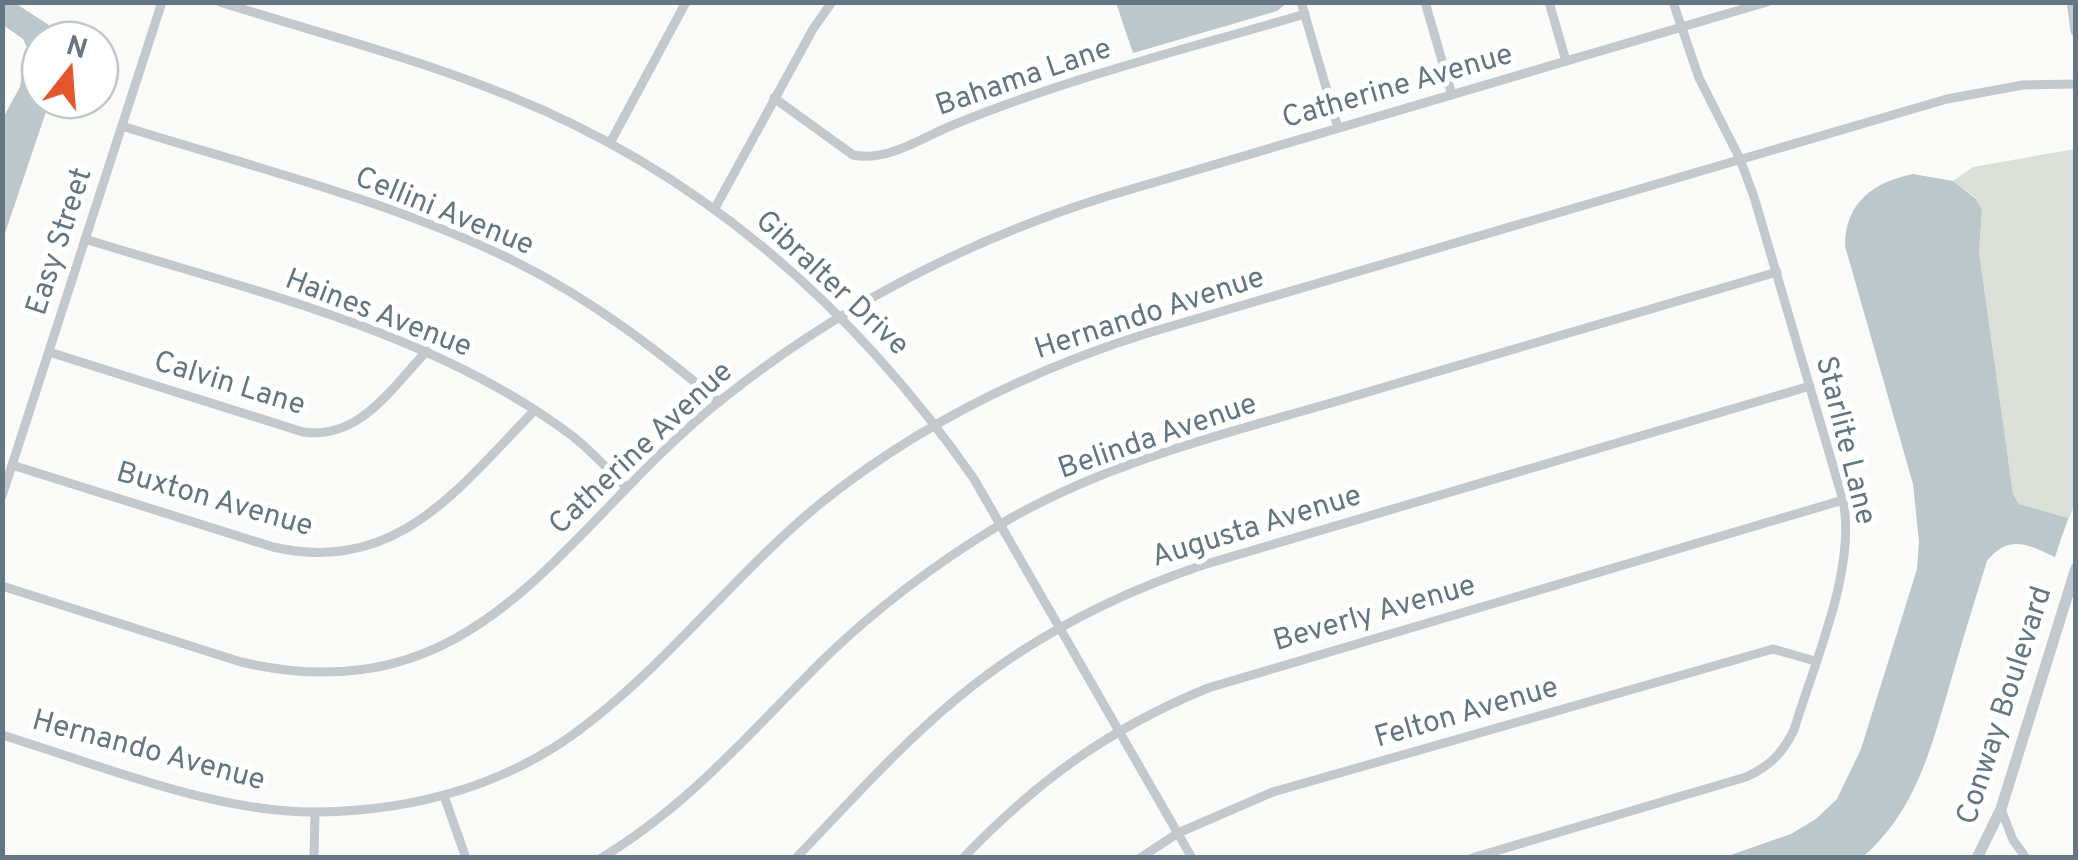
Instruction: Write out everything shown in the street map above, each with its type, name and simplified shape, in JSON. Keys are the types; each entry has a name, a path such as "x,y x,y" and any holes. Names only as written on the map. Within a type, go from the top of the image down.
{"street":[{"name":"Easy Street","path":"2,496 162,2"},
{"name":"Gibralter Drive","path":"220,2 446,72 538,108 610,143 715,208 780,260 841,315 936,424 1002,524 1192,858"},
{"path":"610,143 686,2"},
{"path":"715,208 813,29 832,2"},
{"path":"1300,2 1338,128"},
{"path":"1425,2 1452,95"},
{"path":"1549,2 1566,61"},
{"name":"Starlite Lane","path":"1472,858 1746,778 1767,767 1783,752 1794,730 1846,559 1848,529 1843,500 1776,272 1740,159 1699,78 1673,2"},
{"name":"Catherine Avenue","path":"2,586 262,666 313,672 370,668 430,652 485,623 529,587 626,487 718,402 841,315 946,258 1035,221 1767,2"},
{"path":"2072,2 2076,31"},
{"name":"Bahama Lane","path":"774,98 853,155 868,158 887,154 1034,95 1305,14"},
{"name":"Hernando Avenue","path":"2,735 201,796 256,808 315,812 380,808 444,796 530,762 588,724 786,532 852,480 936,424 1022,380 1116,343 1970,93 2023,85 2076,84"},
{"name":"Cellini Avenue","path":"122,126 384,208 478,244 559,285 612,318 718,402"},
{"name":"Haines Avenue","path":"85,238 427,351 535,410 574,437 626,487"},
{"name":"Belinda Avenue","path":"601,858 692,792 826,656 881,608 940,563 1002,524 1084,482 1167,451 1776,272"},
{"name":"Calvin Lane","path":"49,352 321,435 340,432 358,422 427,351"},
{"name":"Augusta Avenue","path":"796,858 931,721 989,673 1060,626 1132,591 1202,564 1810,386"},
{"name":"Buxton Avenue","path":"12,464 273,547 338,553 383,542 424,520 535,410"},
{"name":"Beverly Avenue","path":"962,858 1026,795 1119,729 1178,700 1238,678 1843,500"},
{"name":"Conway Boulevard","path":"1976,858 2001,809 2076,568"},
{"name":"Felton Avenue","path":"1140,858 1178,833 1272,792 1773,649 1815,662"},
{"path":"444,796 466,858"},
{"path":"2001,809 2013,840 2026,858"},
{"path":"314,858 315,812"}],"shaded area":[{"path":"3,2 15,3 41,20 20,20 20,37 3,25"},
{"path":"1116,2 1287,3 1277,11 1133,53"},
{"path":"20,87 20,120 43,120 3,239 3,118"},
{"path":"2075,149 2076,500 2062,536 2067,518 2019,504 2013,494 1979,252 1982,211 1976,198 1953,181 1973,167"},
{"path":"1913,174 1953,181 1976,199 1982,210 1979,252 2013,494 2019,504 2068,518 2055,557 2027,545 2011,544 1987,561 1918,779 1896,820 1863,857 1725,857 1791,834 1816,819 1837,799 1861,749 1917,569 1919,541 1913,484 1845,246 1850,218 1864,197 1886,183"}]}
